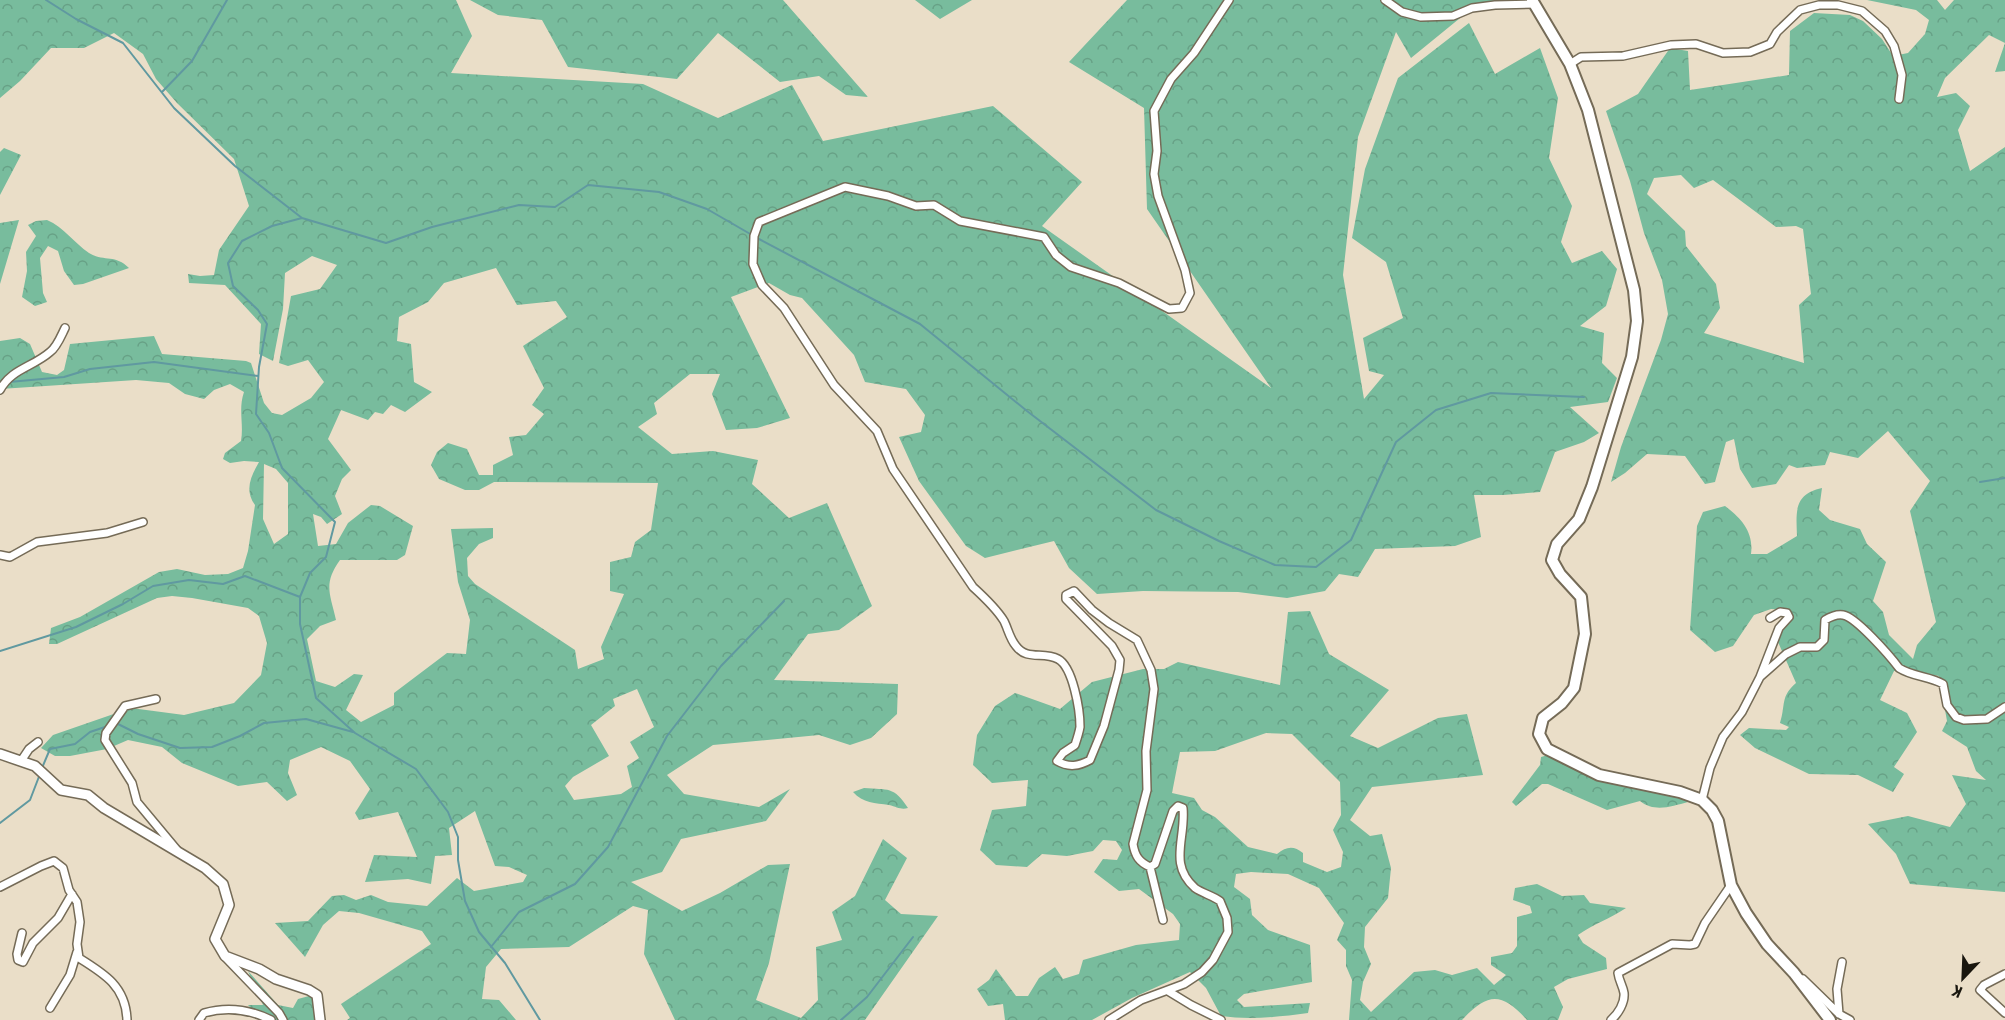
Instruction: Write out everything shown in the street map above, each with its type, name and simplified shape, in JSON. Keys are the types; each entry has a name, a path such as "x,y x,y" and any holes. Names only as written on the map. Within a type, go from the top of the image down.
{"main road":[{"path":"1533,2 1570,64 1591,121 1634,290 1637,321 1632,357 1592,487 1579,519 1557,544 1552,560 1560,574 1581,597 1585,634 1574,688 1562,703 1543,718 1539,734 1547,749 1599,775 1680,792 1702,800 1712,810 1718,821 1731,885 1746,913 1767,944 1828,1016"}],"street":[{"path":"1163,920 1150,867 1140,862 1133,844 1147,790 1146,751 1154,689 1151,670 1142,648 1137,640 1109,623 1074,591 1066,595 1066,599 1112,646 1120,660 1104,726 1090,760 1080,766 1064,766 1057,761 1063,753 1076,745 1080,729 1079,714 1069,672 1059,659 1045,654 1032,656 1024,654 1015,646 1004,621 973,587 893,469 877,431 834,385 784,308 762,285 753,264 754,236 759,222 845,187 888,196 916,206 934,205 960,221 1044,237 1056,255 1071,267 1119,284 1169,309 1182,308 1190,293 1185,270 1158,196 1154,174 1157,151 1154,111 1171,79 1194,53 1229,0"},
{"path":"1384,0 1402,12 1421,17 1453,16 1472,9 1494,5 1533,2"},
{"path":"1570,64 1581,57 1623,56 1671,45 1696,44 1723,53 1750,52 1770,44 1777,32 1800,10 1819,5 1838,5 1862,11 1885,31 1894,46 1902,75 1899,99"},
{"path":"0,390 4,382 16,371 39,360 52,350 65,328"},
{"path":"0,555 10,557 37,542 107,533 144,522"},
{"path":"1702,800 1710,768 1723,737 1743,712 1760,677 1779,628 1789,617 1787,613 1780,612 1770,618"},
{"path":"1760,677 1786,654 1800,647 1817,646 1824,640 1825,620 1832,616 1843,615 1854,620 1899,668 1907,673 1933,678 1943,684 1947,705 1956,717 1964,720 1987,719 2005,707"},
{"path":"156,699 125,706 106,733 105,740 132,783 137,802 181,854"},
{"path":"21,761 29,749 38,742"},
{"path":"0,754 35,766 61,790 88,795 205,868 223,884 229,904 215,939 225,956 283,1020"},
{"path":"1109,1020 1141,1000 1168,991 1193,978 1213,960 1228,932 1227,918 1220,901 1198,890 1185,877 1180,868 1183,808 1178,806 1173,811 1161,850 1155,864 1150,867"},
{"path":"0,887 54,861 63,868 77,902 80,922 79,958 112,982 123,996 127,1020"},
{"path":"1611,1020 1616,1016 1624,992 1618,979 1618,973 1672,944 1695,944 1705,922 1731,885"},
{"path":"22,933 17,954 18,960 23,962 33,943 58,918 72,894"},
{"path":"50,1008 70,975 78,949"},
{"path":"225,956 317,995 320,1003 320,1020"},
{"path":"1828,1016 1837,989 1842,962"},
{"path":"1794,974 1814,989 1828,1016"},
{"path":"2005,974 1984,985 1980,990 2005,1013"},
{"path":"1168,991 1221,1020"},
{"path":"199,1020 204,1013 230,1008 241,1009 271,1020"},
{"path":"1828,1016 1850,1020"}],"green space":[{"path":"0,0 456,0 472,36 451,73 643,84 718,118 792,85 823,141 993,106 1082,182 1042,226 1271,388 1147,209 1144,108 1069,62 1127,0 1504,0 1465,14 1411,58 1396,32 1358,137 1343,275 1364,399 1384,375 1369,371 1363,338 1403,318 1386,262 1352,238 1365,169 1398,78 1469,23 1495,74 1540,48 1558,98 1549,158 1572,206 1561,242 1572,263 1602,251 1617,269 1606,306 1580,326 1604,333 1602,363 1617,378 1608,402 1570,407 1599,433 1584,442 1555,452 1540,492 1474,495 1481,537 1455,546 1375,549 1358,577 1339,574 1325,591 1287,598 1238,592 1143,591 1097,594 1069,568 1054,541 985,558 966,546 919,481 899,437 921,432 925,415 906,389 865,382 854,355 802,298 790,295 769,283 731,297 790,418 757,428 726,430 712,394 720,374 690,374 654,403 657,414 638,427 672,454 713,451 758,460 752,484 789,518 827,503 872,606 839,630 808,634 774,680 898,684 897,714 871,738 850,745 819,735 713,745 667,775 684,794 759,807 790,789 766,821 681,839 662,872 631,882 682,911 720,893 768,865 790,864 769,963 756,1000 801,1018 818,1000 816,947 842,940 832,912 855,896 883,839 907,858 885,900 901,914 938,916 865,1020 675,1020 644,954 648,910 633,906 569,947 501,949 486,967 482,999 499,1000 516,1020 347,1020 350,1018 341,1004 431,944 422,931 359,913 339,911 323,925 305,957 275,923 308,921 332,896 344,895 356,900 371,895 388,902 427,906 457,878 474,891 523,882 527,875 509,867 495,866 475,811 449,828 452,855 435,856 431,884 408,879 365,882 374,855 417,857 398,812 359,820 355,813 370,789 350,761 321,747 290,760 288,773 297,795 287,801 267,782 238,786 182,763 162,747 128,740 107,749 70,756 55,756 41,748 53,735 131,708 184,715 234,703 261,675 267,643 259,616 248,608 192,598 172,596 157,598 57,644 49,644 51,628 80,617 159,572 177,569 205,575 228,574 243,568 255,505 249,488 259,462 230,463 223,459 225,453 241,441 242,435 241,404 244,392 230,384 214,390 204,399 185,394 169,383 136,380 0,389 0,341 20,338 30,344 42,372 57,375 64,370 70,344 154,336 162,354 251,363 264,403 272,413 282,415 311,398 324,382 308,360 288,366 279,363 291,296 320,289 337,265 312,256 285,273 283,309 273,361 259,354 261,324 225,285 189,283 188,274 214,275 219,250 249,206 234,159 156,79 143,54 114,33 84,48 51,48 20,81 0,98","holes":["496,268 517,305 556,301 567,317 523,346 544,388 532,405 544,414 526,435 509,437 513,455 493,465 493,475 479,475 467,449 448,443 437,452 431,465 439,479 465,490 479,490 494,482 658,483 651,530 635,542 631,557 610,562 610,591 624,594 601,647 604,659 578,669 575,650 475,584 468,576 467,558 479,544 493,538 493,528 451,529 458,582 470,620 466,654 447,653 394,693 394,705 361,722 346,710 363,675 354,674 335,687 316,681 307,639 320,626 336,620 329,589 331,576 340,560 397,560 405,555 413,526 380,506 371,505 348,523 336,544 318,546 313,514 321,517 327,524 342,514 335,496 342,479 351,470 328,439 341,410 368,420 375,412 383,414 391,405 405,412 432,392 414,382 411,344 397,341 399,317 428,302 444,283","264,464 276,469 288,483 288,534 274,544 263,519","637,689 654,727 630,742 639,758 627,766 632,787 621,794 574,800 565,786 573,777 609,756 591,725 615,706 613,699"]},
{"path":"470,0 783,0 868,97 846,95 819,76 780,82 718,33 677,79 568,67 542,20 498,15"},
{"path":"915,0 972,0 940,19"},
{"path":"1867,0 1937,0 1945,10 1954,0 2005,0 2005,43 1989,35 1945,78 1937,97 1956,93 1970,106 1958,130 1970,171 2005,147 2005,892 1910,884 1896,854 1868,824 1908,816 1950,827 1966,804 1952,775 1986,780 1976,771 1967,747 1942,731 1947,721 1939,676 1894,671 1880,700 1907,713 1917,732 1894,767 1904,774 1893,792 1858,775 1809,774 1755,748 1740,735 1749,728 1786,730 1789,727 1780,723 1785,697 1796,683 1778,642 1789,610 1771,609 1754,615 1733,646 1715,652 1690,630 1697,526 1703,512 1725,506 1745,526 1750,539 1751,554 1767,554 1797,536 1797,511 1802,499 1822,488 1819,510 1830,520 1860,529 1867,544 1886,562 1873,601 1883,612 1889,635 1913,659 1917,645 1936,622 1910,511 1930,481 1888,431 1858,458 1830,452 1825,465 1797,468 1789,465 1776,484 1752,488 1740,469 1734,439 1726,442 1715,482 1705,484 1685,456 1647,454 1611,482 1668,314 1662,280 1644,233 1630,181 1606,111 1638,94 1670,48 1688,51 1690,90 1789,75 1790,31 1814,13 1850,15 1863,21 1882,39 1893,56 1908,53 1925,34 1929,20 1916,10","holes":["1681,175 1694,188 1713,180 1776,227 1796,226 1803,229 1811,294 1799,305 1804,363 1704,333 1720,308 1716,284 1686,246 1685,231 1647,194 1654,178"]},
{"path":"2005,43 2005,71 1995,72"},
{"path":"4,148 21,155 0,195 0,152"},
{"path":"19,220 0,284 0,223"},
{"path":"47,220 94,256 114,259 129,268 74,285 64,271 58,251 48,246 40,258 43,293 47,302 35,306 22,297 27,271 26,252 36,236 28,225 36,221"},
{"path":"1310,611 1329,654 1389,690 1350,736 1378,748 1438,718 1467,714 1483,775 1372,787 1350,820 1370,836 1382,834 1391,868 1388,898 1365,927 1364,947 1371,964 1363,982 1360,1000 1371,1012 1414,972 1435,970 1452,975 1477,968 1494,985 1506,975 1491,965 1491,957 1512,953 1517,946 1517,917 1532,913 1530,906 1513,900 1515,888 1537,884 1562,896 1584,895 1590,903 1626,908 1578,935 1583,943 1606,958 1607,969 1568,979 1554,987 1563,1007 1558,1020 1527,1020 1510,1004 1495,999 1480,1004 1462,1020 1349,1020 1352,980 1346,966 1346,950 1337,940 1344,923 1319,888 1288,874 1251,872 1236,874 1234,887 1250,899 1252,915 1268,930 1310,945 1312,982 1244,994 1237,1000 1244,1007 1310,1003 1308,1013 1264,1018 1221,1016 1206,988 1190,972 1132,998 1092,1020 1005,1020 1003,1004 988,1006 977,989 989,980 996,969 1016,996 1028,996 1039,978 1055,967 1063,979 1079,974 1083,960 1136,945 1179,940 1180,924 1173,914 1139,889 1119,891 1094,872 1103,859 1117,860 1122,850 1116,841 1103,840 1093,851 1067,856 1042,854 1027,867 996,865 980,850 992,810 1026,806 1028,780 992,783 973,765 977,735 995,706 1015,693 1060,709 1092,682 1143,669 1164,669 1178,662 1280,685 1288,612","holes":["1266,733 1292,734 1340,782 1341,815 1333,830 1343,852 1341,867 1327,872 1303,862 1303,853 1297,849 1287,848 1277,854 1248,847 1215,817 1202,810 1194,798 1172,793 1180,752 1215,751"]},
{"path":"1548,755 1678,796 1688,802 1658,808 1640,801 1607,810 1548,784 1542,784 1516,806 1512,802 1540,765 1541,757"},
{"path":"864,788 890,790 899,796 908,808 870,802 853,792"},
{"path":"248,971 278,1005 293,1008 298,999 309,996 313,999 317,1020 263,1020 248,1005 263,1005"}],"waterway":[{"path":"46,0 76,19 123,43 174,108 235,166 302,218 386,243 432,227 519,205 555,207 588,185 659,192 707,209 752,235"},
{"path":"162,92 192,61 227,0"},
{"path":"302,218 272,226 242,241 228,263 233,286 258,310 267,324 259,367 256,414 269,433 282,468 335,522 326,557 310,573 300,597 300,624 316,698 355,733 416,769 448,812 458,837 458,860 465,901 479,932 505,963 540,1020"},
{"path":"757,238 920,324 1027,411 1156,510 1275,565 1316,567 1351,540 1396,442 1436,410 1491,393 1584,397"},
{"path":"9,382 64,377 90,369 154,362 258,376"},
{"path":"1980,482 2005,478"},
{"path":"0,651 76,627 153,586 189,580 223,584 245,576 300,597"},
{"path":"491,947 519,912 575,884 608,847 667,736 721,666 784,601"},
{"path":"116,723 138,734 180,748 212,747 264,723 306,719 353,732"},
{"path":"42,768 50,749 75,744 90,732 108,726"},
{"path":"0,823 30,800 40,774"},
{"path":"841,1020 867,997 913,937"}]}
